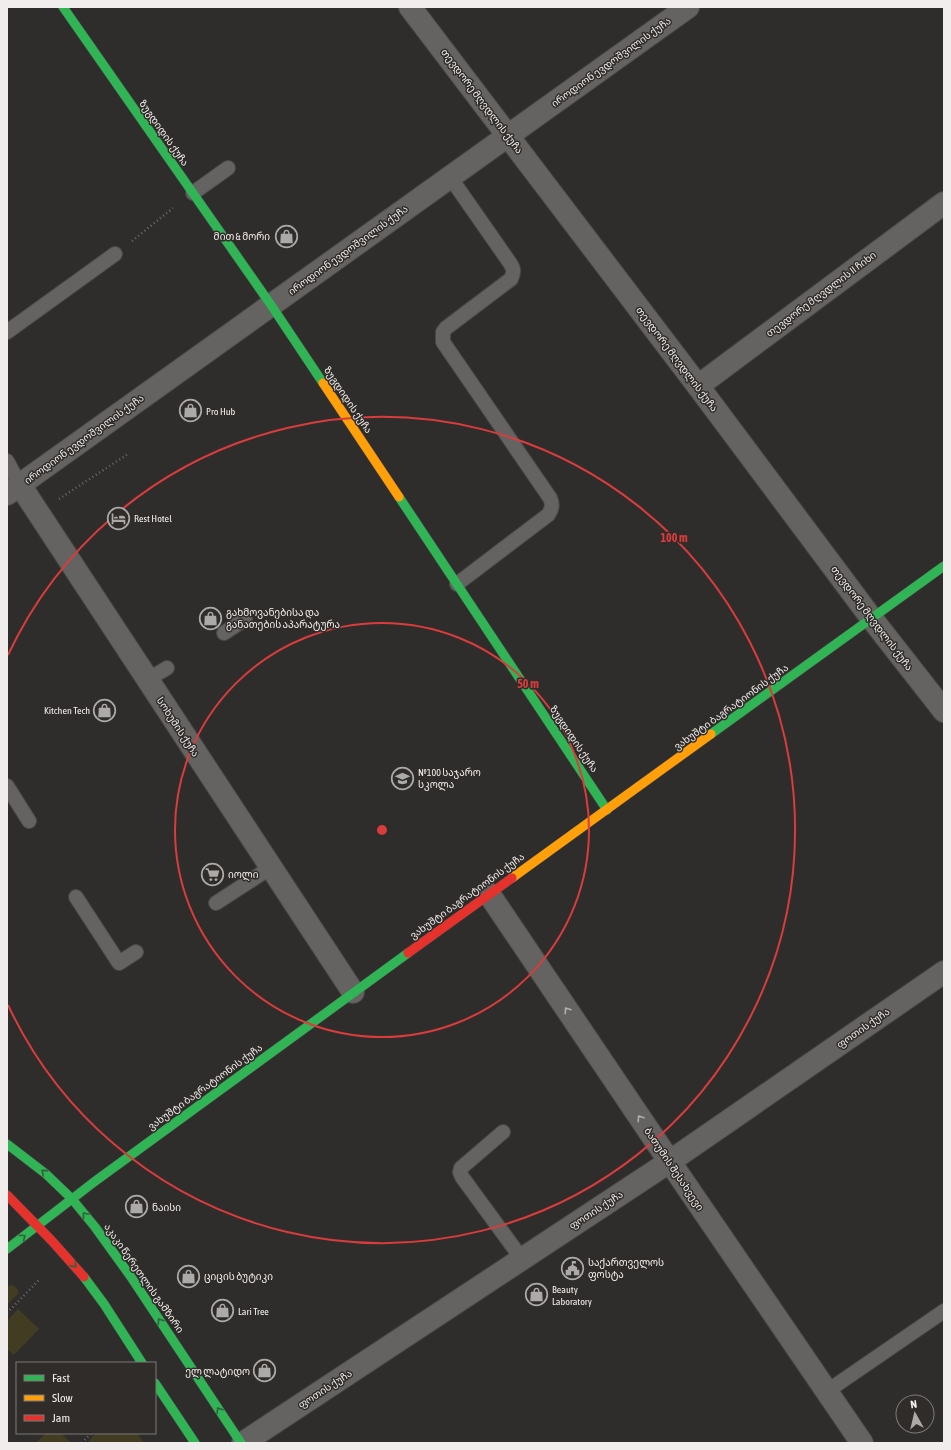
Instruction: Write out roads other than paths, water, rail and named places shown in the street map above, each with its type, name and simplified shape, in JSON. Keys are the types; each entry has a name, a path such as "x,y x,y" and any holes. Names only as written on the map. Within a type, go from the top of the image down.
{"street":[{"name":"ზუგდიდის ქუჩა","path":"63,7 271,305 607,810"},
{"name":"თევდორე მღვდლის ქუჩა","path":"410,7 698,386 872,619 944,711"},
{"name":"იროდიონ ევდოშვილის ქუჩა","path":"13,490 688,7"},
{"name":"თევდორე მღვდლის II ჩიხი","path":"698,386 944,203"},
{"name":"სოხუმის ქუჩა","path":"13,490 147,680 353,992"},
{"name":"ვახუშტი ბაგრატიონის ქუჩა","path":"7,1249 100,1177 353,992 944,566"},
{"name":"ბათუმის შესახვევი","path":"489,894 669,1162 862,1443"},
{"name":"ფოთის ქუჩა","path":"242,1443 669,1162 944,972"},
{"name":"აკაკი წერეთლის გამზირი","path":"7,1144 46,1174 72,1199 95,1227 132,1277 242,1443"},
{"path":"7,1195 39,1225 79,1271 141,1362"},
{"path":"156,1384 195,1443"}],"lane":[{"path":"193,193 228,168"},
{"path":"450,178 510,263 514,273 511,279 446,328 443,332 443,342 553,504 548,515 457,584"},
{"path":"7,332 115,254"},
{"name":"სოხუმის ქუჩა","path":"7,461 13,490"},
{"path":"224,633 245,619"},
{"path":"147,680 167,668"},
{"path":"7,786 29,821"},
{"path":"216,903 270,868"},
{"path":"76,897 119,963 136,952"},
{"path":"503,1132 462,1168 460,1172 462,1177 522,1259"},
{"path":"826,1392 944,1311"}],"place":[{"name":"მით & მორი","path":"286,236"},
{"name":"Pro Hub","path":"190,411"},
{"name":"Rest Hotel","path":"119,518"},
{"name":"გახმოვანებისა და განათების აპარატურა","path":"210,618"},
{"name":"Kitchen Tech","path":"105,710"},
{"name":"№100 საჯარო სკოლა","path":"402,778"},
{"name":"იოლი","path":"212,874"},
{"name":"ნაისი","path":"136,1207"},
{"name":"საქართველოს ფოსტა","path":"573,1268"},
{"name":"ციცის ბუტიკი","path":"188,1276"},
{"name":"Beauty Laboratory","path":"536,1295"},
{"name":"Lari Tree","path":"222,1311"},
{"name":"ელ ლატიდო","path":"265,1371"}]}
